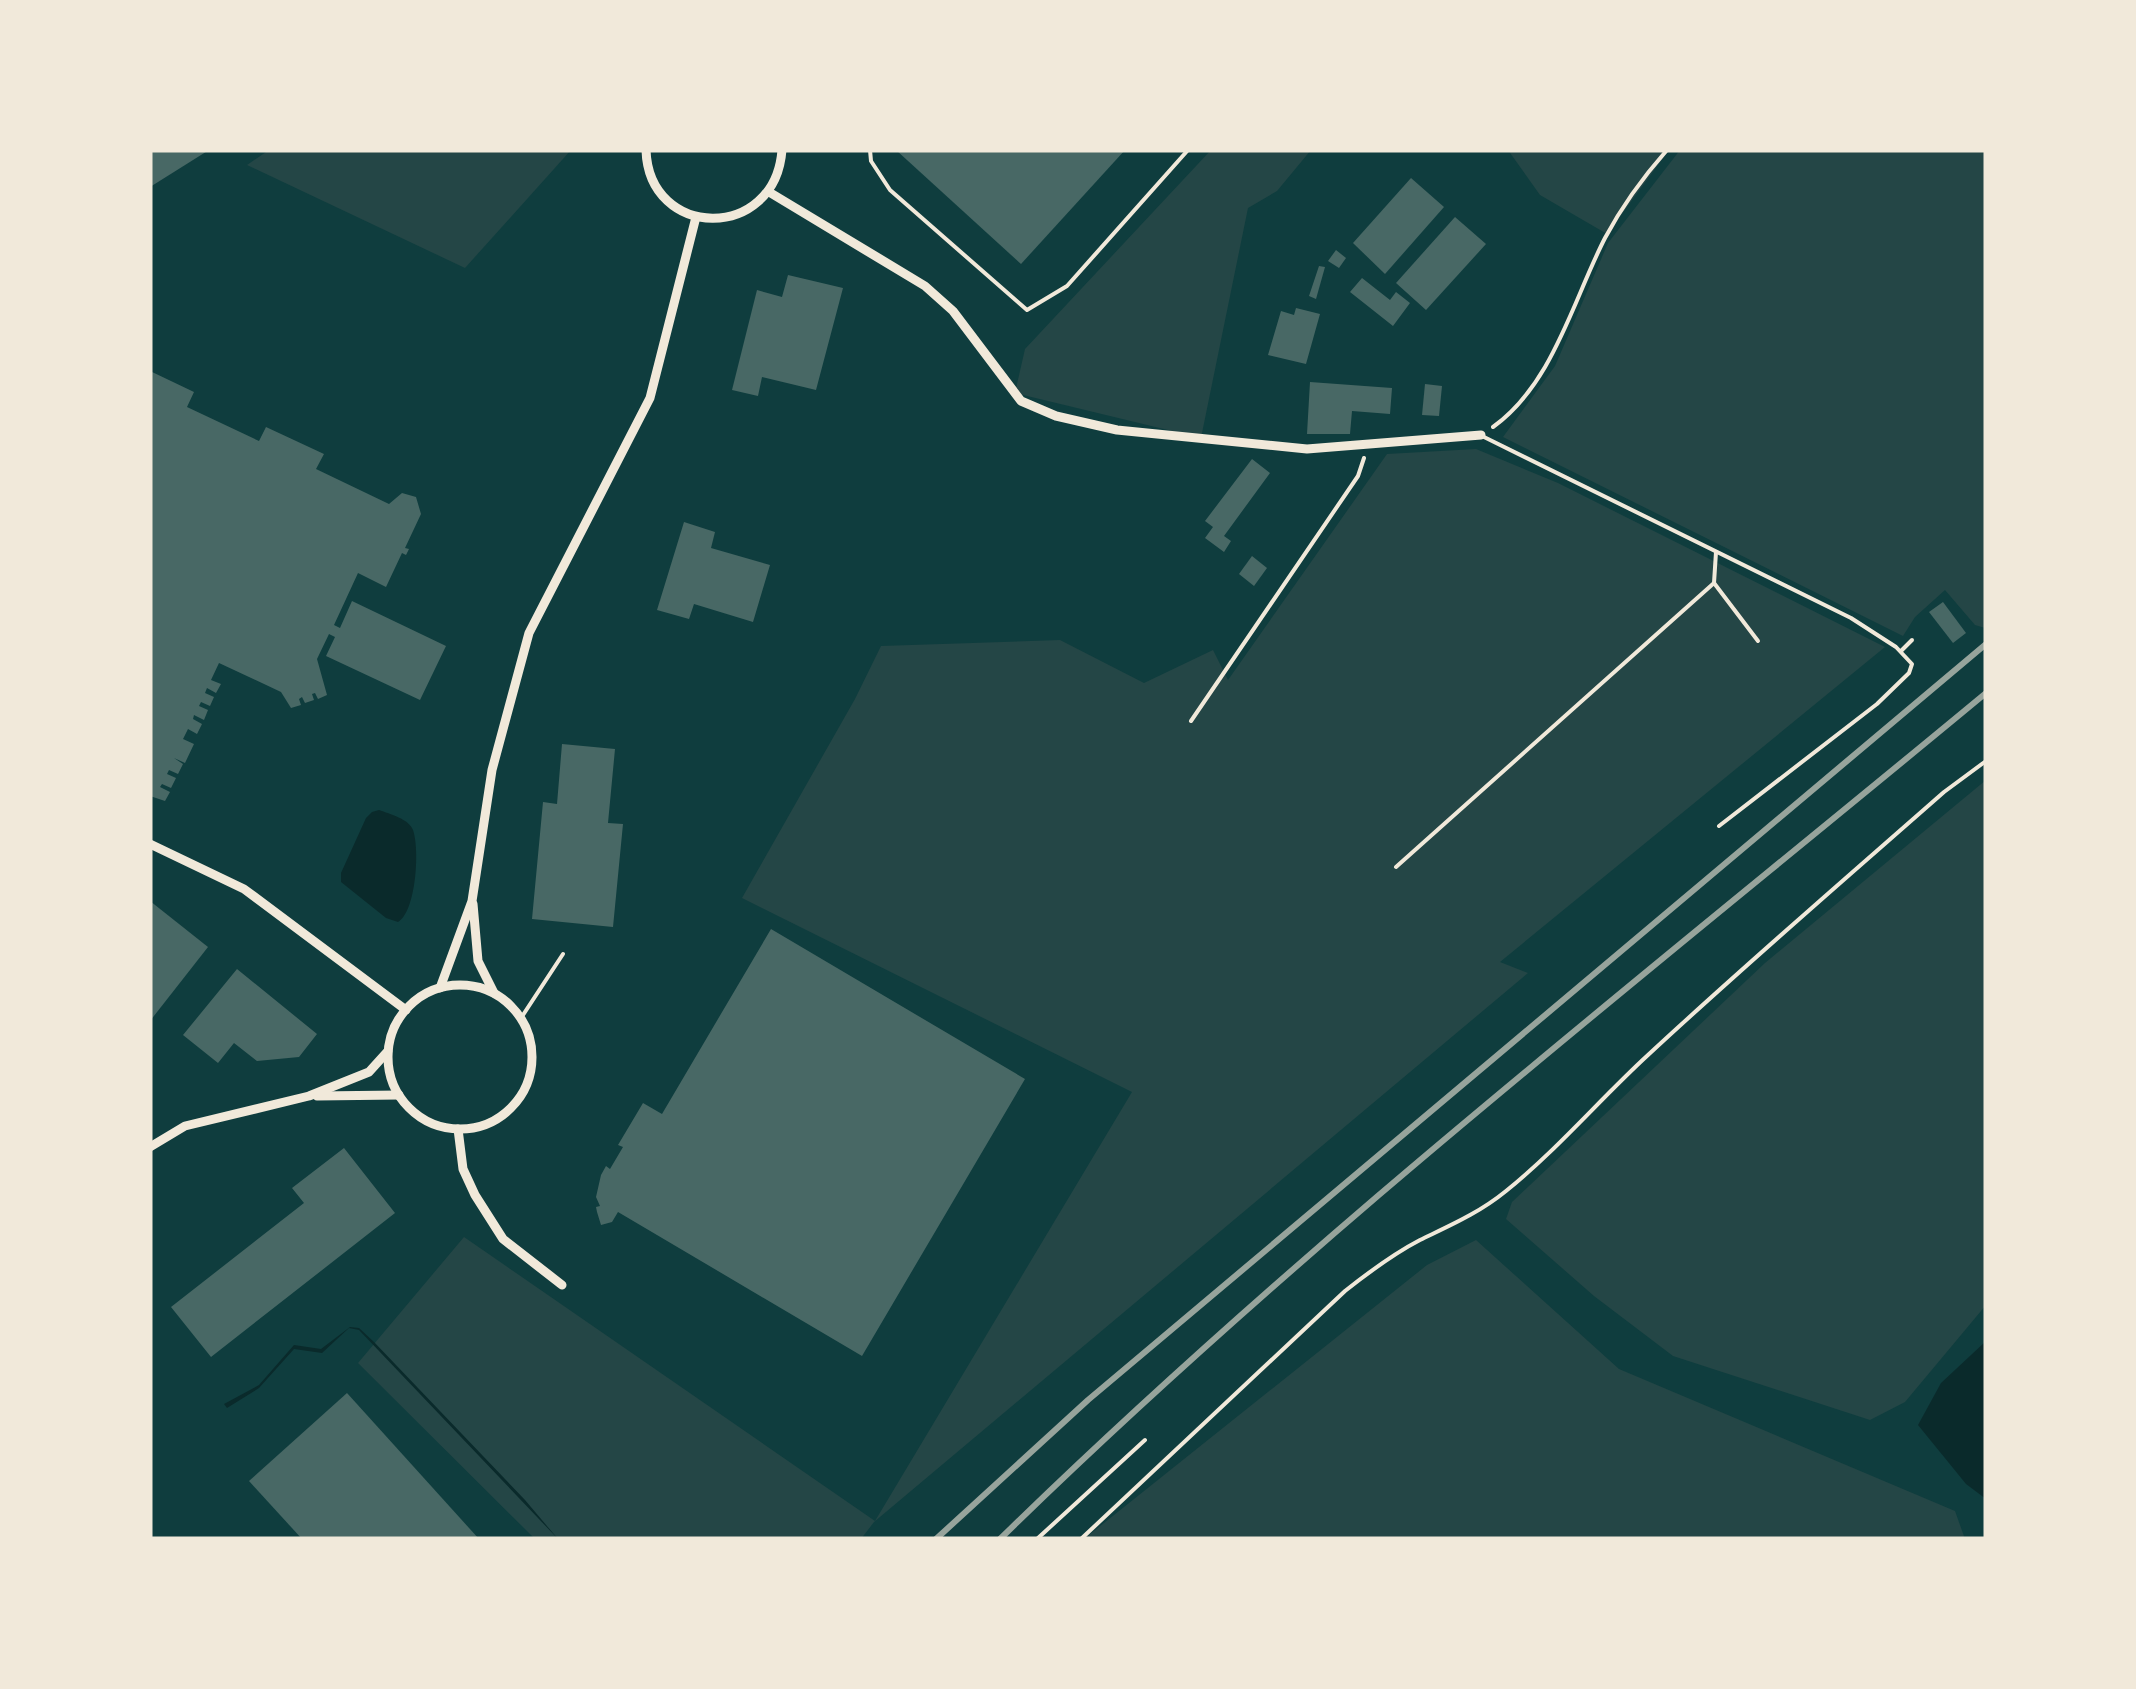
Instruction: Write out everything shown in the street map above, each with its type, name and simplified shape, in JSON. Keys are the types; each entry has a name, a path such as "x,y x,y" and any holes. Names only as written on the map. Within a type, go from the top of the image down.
{"street":[{"path":"646,150 650,176 676,208 696,217 723,219 749,210 769,192 779,173 782,150"},
{"path":"769,192 925,286 953,310 1021,401 1056,416 1117,430 1306,448 1481,435"},
{"path":"440,988 472,902 492,770 530,633 650,398 696,217"},
{"path":"150,844 244,889 406,1010"},
{"path":"472,902 478,961 494,994 521,1018 532,1049 528,1083 517,1102 480,1127 458,1130 435,1125 414,1113 399,1096 390,1074 388,1051 394,1029 421,996 440,988 458,985 494,994"},
{"path":"150,1148 185,1126 309,1096 369,1072 388,1051"},
{"path":"309,1096 399,1096"},
{"path":"458,1130 463,1169 503,1240 562,1284"}],"lane":[{"path":"870,150 872,161 890,190 1027,310 1066,286 1188,150"},
{"path":"1481,435 1850,618 1900,651 1912,664 1877,704 1719,826"},
{"path":"1716,552 1714,583 1758,642"},
{"path":"1396,867 1714,583"},
{"path":"1900,651 1912,640"},
{"path":"1081,1539 1345,1291 1407,1248 1464,1220 1538,1165 1596,1103 1676,1029 1944,792 1986,761"},
{"path":"521,1018 563,954"},
{"path":"1037,1539 1145,1440"}],"path":[{"path":"1481,435 1509,416 1533,384 1558,341 1607,234 1667,150"},
{"path":"1192,721 1358,476 1371,441"}],"shaded area":[{"path":"269,150 571,150 465,268 247,165"},
{"path":"1211,150 1311,150 1277,191 1248,208 1201,438 1015,393 1025,349"},
{"path":"1508,150 1669,150 1607,234 1540,195"},
{"path":"1680,150 1986,150 1985,628 1975,625 1945,590 1915,617 1903,636 1503,437 1555,366 1608,243"},
{"path":"1476,449 1558,483 1885,647 1500,962 1528,973 874,1522 861,1539 535,1539 358,1363 464,1237 875,1521 1132,1092 742,898 881,646 1060,640 1144,683 1213,650 1228,680 1387,454"},
{"path":"1986,780 1986,1305 1905,1402 1870,1420 1673,1356 1594,1296 1506,1219 1512,1202 1765,963"},
{"path":"379,810 408,823 415,839 413,894 398,922 386,918 341,882 341,873 366,818"},
{"path":"1476,1240 1619,1369 1955,1511 1965,1539 1084,1539 1427,1265"},
{"path":"350,1327 359,1328 374,1342 558,1539 359,1330 349,1328 322,1353 294,1349 259,1388 227,1408 224,1404 259,1385 294,1345 321,1349"},
{"path":"1986,1341 1986,1499 1966,1484 1918,1425 1941,1383"}],"building":[{"path":"150,150 209,150 150,187"},
{"path":"896,150 1125,150 1021,264"},
{"path":"1411,178 1444,207 1385,274 1353,243"},
{"path":"1455,217 1486,244 1426,310 1396,283"},
{"path":"1336,250 1346,258 1339,268 1328,261"},
{"path":"1319,266 1325,267 1316,299 1309,296"},
{"path":"788,275 843,288 816,390 762,377 758,396 732,390 757,290 782,297"},
{"path":"1362,278 1390,300 1396,292 1410,303 1393,326 1350,292"},
{"path":"1296,308 1320,314 1306,364 1268,355 1281,311 1294,315"},
{"path":"150,371 194,392 187,407 259,441 266,427 324,454 316,469 389,504 402,493 416,497 421,514 405,548 409,549 406,555 402,553 386,587 358,573 334,625 340,628 352,601 446,646 420,700 326,656 335,637 329,634 317,659 327,695 318,699 312,694 314,700 305,703 302,697 301,705 291,708 281,692 219,663 211,680 221,684 216,693 207,688 205,693 214,697 210,706 201,702 199,706 208,710 204,720 194,715 193,719 202,724 197,734 188,729 183,739 194,744 185,763 174,758 183,764 178,774 169,770 167,774 176,778 171,788 162,784 160,787 170,792 165,801 150,796"},
{"path":"1310,382 1392,388 1390,414 1352,411 1350,434 1307,434"},
{"path":"1425,384 1442,386 1439,416 1422,415"},
{"path":"1252,459 1270,473 1224,536 1231,541 1224,552 1205,538 1213,527 1205,521"},
{"path":"684,522 715,532 711,548 770,565 753,622 694,604 689,619 657,610"},
{"path":"1252,556 1267,568 1254,586 1239,574"},
{"path":"1943,602 1966,633 1953,643 1929,612"},
{"path":"562,744 615,749 608,823 623,824 613,927 532,919 543,802 557,804"},
{"path":"150,901 208,947 150,1021"},
{"path":"771,929 1025,1079 862,1356 618,1212 612,1222 601,1225 597,1212 601,1175 606,1166 610,1169 623,1147 618,1145 643,1103 662,1114"},
{"path":"237,969 317,1034 299,1057 257,1061 234,1043 218,1063 183,1035"},
{"path":"344,1148 395,1213 211,1357 171,1307 304,1203 292,1188"},
{"path":"347,1393 479,1539 302,1539 249,1481"}],"railway":[{"path":"936,1539 1088,1400 1986,644"},
{"path":"1000,1539 1118,1427 1360,1211 1986,693"}]}
